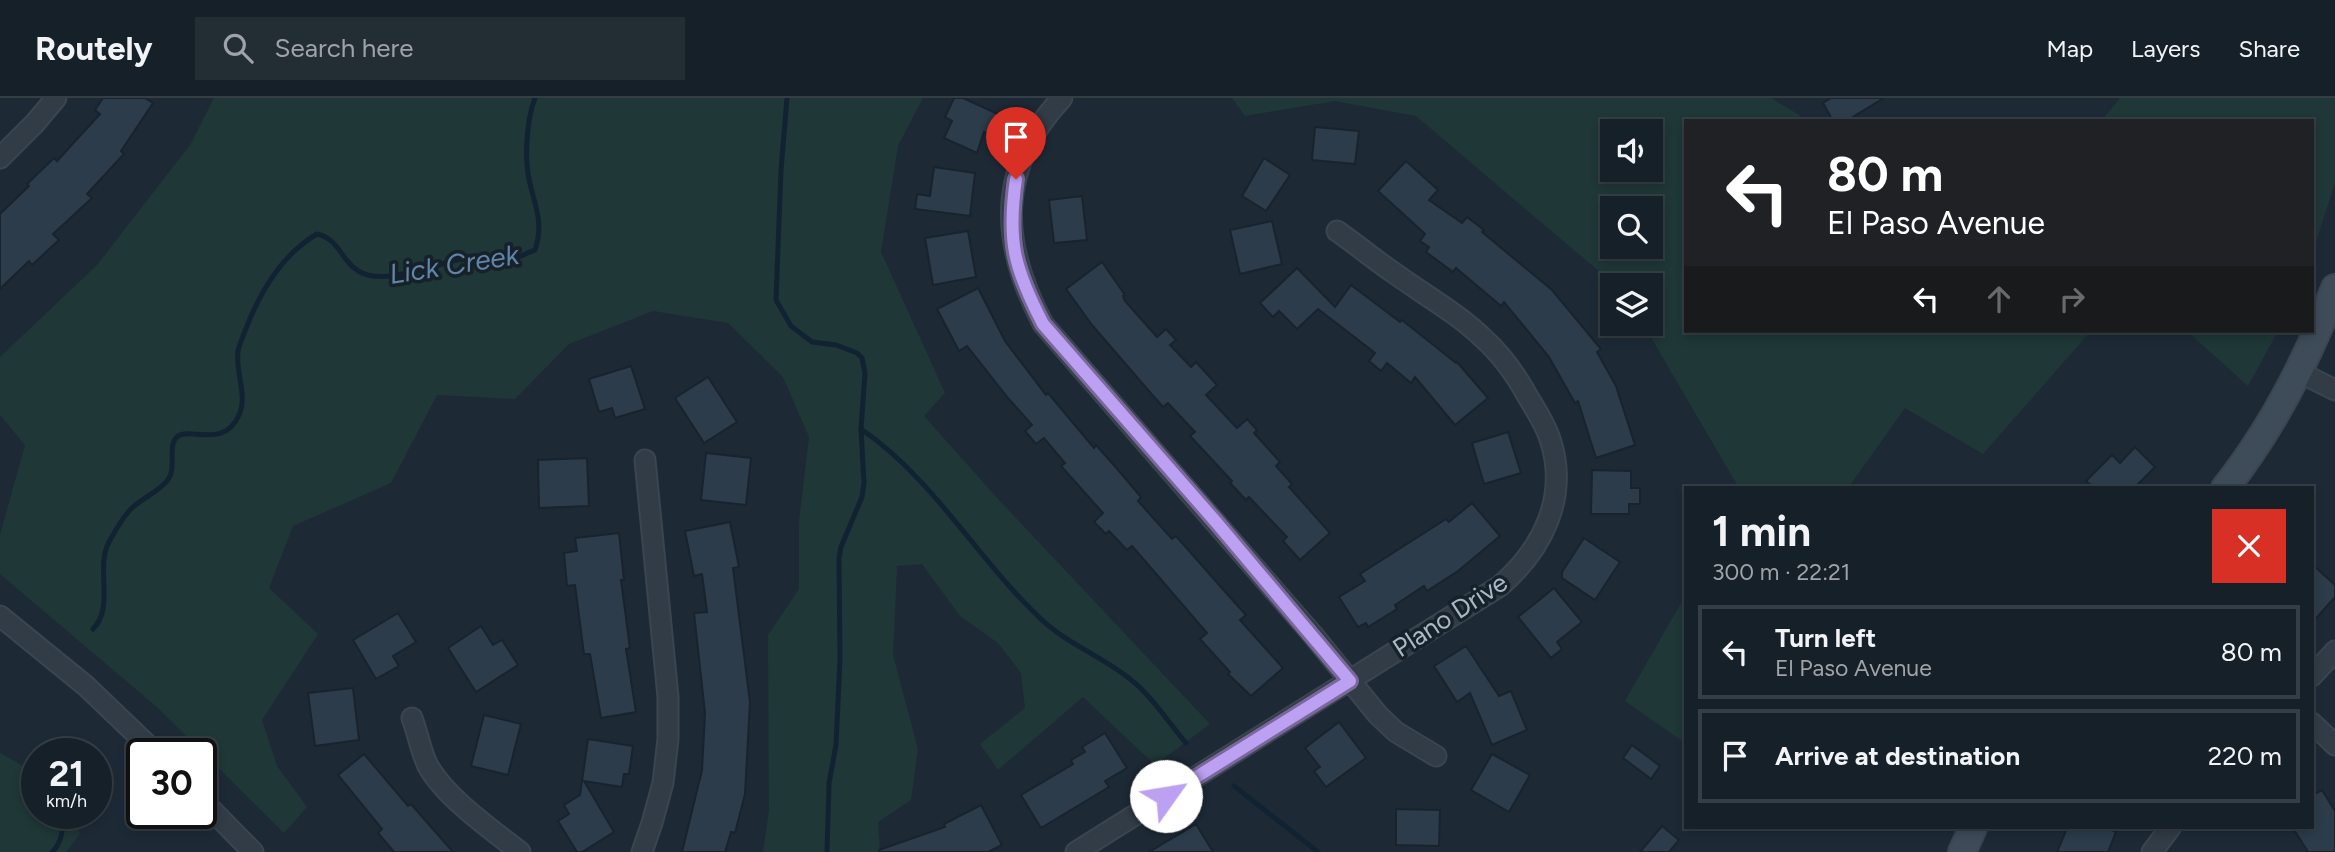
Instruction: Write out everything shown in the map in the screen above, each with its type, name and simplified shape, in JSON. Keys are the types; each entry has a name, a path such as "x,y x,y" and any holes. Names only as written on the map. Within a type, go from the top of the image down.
{"main road":[{"path":"2226,486 2257,443 2297,371 2335,288"},
{"path":"1962,852 1973,829"}],"street":[{"path":"0,158 56,98"},
{"path":"1062,98 1046,115 1025,148 1016,179 1011,212 1012,241 1028,296 1043,324 1216,522 1378,716 1396,732 1436,756"},
{"name":"Plano Drive","path":"1076,852 1500,586 1534,551 1548,524 1555,481 1555,461 1550,439 1529,398 1506,363 1484,338 1456,315 1337,230"},
{"path":"2297,371 2335,390"},
{"path":"642,852 663,783 668,739 668,697 645,460"},
{"path":"0,617 86,686 140,738"},
{"path":"2314,674 2335,651"},
{"path":"412,719 429,766 452,794 520,852"},
{"path":"2314,725 2335,745"},
{"path":"217,815 253,852"},
{"path":"2152,852 2169,829"}],"green space":[{"path":"214,98 923,98 898,146 881,252 945,393 924,416 999,500 1210,724 1155,765 1083,697 998,770 980,744 1025,708 1021,673 998,643 960,616 922,564 897,566 893,655 918,749 911,800 878,822 880,852 763,852 769,811 768,635 799,589 799,521 809,437 783,377 728,323 653,311 569,344 515,399 437,395 391,483 293,526 269,588 318,634 262,720 277,766 307,807 284,833 217,767 217,738 188,738 158,708 0,574 0,535 25,445 0,415 0,357 97,265 190,145"},
{"path":"1232,98 1771,98 1801,116 1799,119 1684,119 1684,333 2089,333 1983,454 1905,408 1849,486 1738,486 1650,336 1663,336 1663,273 1601,273 1416,116 1335,101 1245,116"},
{"path":"2120,98 2335,98 2335,183 2314,248 2314,119 2103,119"},
{"path":"2189,333 2277,333 2248,386"},
{"path":"1684,598 1684,742 1625,701"},
{"path":"0,753 21,765 21,829 78,829 80,834 66,852 0,852"}],"building":[{"path":"103,98 145,98 153,103 121,151 124,154 87,194 92,198 53,234 59,240 32,265 29,261 0,289 0,214 54,158 57,161 100,114 95,110"},
{"path":"954,98 963,98 1000,115 990,134 984,132 977,153 944,138 952,121 945,117"},
{"path":"1831,98 1884,98 1849,119 1832,119 1823,103"},
{"path":"1315,127 1359,131 1355,164 1312,160"},
{"path":"1264,158 1290,175 1266,211 1242,196"},
{"path":"1406,161 1438,190 1429,200 1462,223 1467,217 1484,230 1482,232 1552,290 1601,349 1597,352 1616,386 1635,445 1596,458 1578,401 1575,403 1549,357 1504,302 1501,306 1456,268 1453,272 1426,252 1429,247 1420,241 1425,234 1378,191"},
{"path":"934,167 975,173 970,216 915,209 917,194 930,196"},
{"path":"1082,196 1087,240 1054,243 1049,200"},
{"path":"1272,221 1282,264 1240,274 1230,230"},
{"path":"968,231 976,277 933,285 925,238"},
{"path":"1102,262 1125,295 1125,301 1157,337 1166,329 1176,340 1170,345 1191,367 1196,362 1217,385 1206,395 1237,428 1247,419 1257,430 1254,433 1280,462 1276,466 1292,484 1289,487 1330,533 1300,560 1283,541 1287,537 1249,497 1246,500 1230,483 1232,481 1190,436 1195,432 1168,403 1163,407 1092,325 1066,289"},
{"path":"1297,268 1335,307 1351,285 1457,362 1488,398 1455,425 1415,377 1411,383 1387,363 1381,371 1369,361 1375,353 1318,309 1297,329 1279,311 1273,317 1260,303"},
{"path":"978,288 1005,341 1046,395 1048,393 1094,448 1096,445 1119,471 1141,497 1138,501 1172,539 1176,536 1246,615 1240,620 1283,668 1251,696 1228,674 1230,672 1200,639 1207,633 1132,546 1127,550 1109,531 1106,534 1094,522 1103,513 1061,466 1065,463 1044,438 1036,444 1025,431 1032,425 967,346 959,351 937,309"},
{"path":"631,366 645,409 615,418 612,408 599,412 589,379"},
{"path":"708,377 737,422 704,443 675,398"},
{"path":"1508,432 1521,473 1484,484 1472,443"},
{"path":"2135,447 2155,467 2136,486 2092,486 2086,481 2112,455 2120,463"},
{"path":"706,453 751,458 746,505 701,500"},
{"path":"587,458 589,506 539,508 538,460"},
{"path":"1592,470 1631,471 1631,488 1640,488 1640,504 1629,504 1629,514 1591,514"},
{"path":"1472,503 1500,536 1458,571 1427,591 1424,586 1395,605 1397,609 1368,627 1366,623 1358,627 1339,597 1365,581 1360,574 1446,519 1449,522"},
{"path":"730,522 739,567 733,568 750,702 745,794 735,833 731,832 725,852 682,852 702,770 705,713 694,613 707,612 702,574 694,576 685,531"},
{"path":"619,533 624,580 621,580 630,648 626,649 636,712 601,718 590,654 584,654 575,585 567,586 564,553 577,551 575,538"},
{"path":"1584,538 1620,562 1595,600 1562,578 1562,572"},
{"path":"2314,566 2335,585 2335,597 2314,621"},
{"path":"1554,588 1582,622 1557,642 1562,649 1551,658 1518,617"},
{"path":"398,613 416,642 393,656 399,666 376,679 353,640"},
{"path":"481,626 493,645 502,640 518,665 476,692 448,648"},
{"path":"1466,646 1499,696 1511,691 1527,730 1492,745 1470,693 1457,702 1434,666"},
{"path":"353,688 359,740 315,746 308,693"},
{"path":"484,715 521,724 508,775 471,766"},
{"path":"1339,722 1366,758 1326,787 1314,771 1320,767 1305,748"},
{"path":"1105,733 1127,768 1105,781 1109,787 1041,828 1021,795 1073,764 1071,760 1085,752 1082,747"},
{"path":"588,739 633,746 629,774 624,774 622,787 584,781 614,832 582,852 577,852 558,821 569,814 564,805 580,795"},
{"path":"1632,745 1660,766 1651,779 1623,758"},
{"path":"364,754 408,806 411,804 453,852 394,852 378,833 382,829 338,775"},
{"path":"1492,754 1530,775 1509,812 1471,790"},
{"path":"2322,790 2335,811 2335,852 2308,852 2294,829 2314,829 2314,795"},
{"path":"981,805 1002,845 988,852 879,852 945,827 944,824"},
{"path":"1396,809 1440,810 1439,846 1396,845"},
{"path":"1196,824 1213,852 1149,852"},
{"path":"1662,826 1679,840 1669,852 1640,852"},
{"path":"2067,829 2109,829 2116,832 2108,852 2057,852"}],"waterway":[{"name":"Lick Creek","path":"93,629 103,610 104,563 109,542 130,510 167,481 172,470 173,445 178,436 217,434 233,425 239,415 242,400 238,359 245,331 273,276 304,243 317,234 325,237 354,268 371,276 385,277 459,259 515,258 535,250 539,230 527,156 528,125 535,98"},
{"path":"787,98 776,300 791,326 812,342 836,345 857,353 862,358 865,373 861,429 864,483 862,497 839,558 840,659 836,745 829,783 827,852"},
{"path":"861,429 911,471 996,571 1041,619 1062,636 1108,663 1137,685 1186,743"},
{"path":"1234,786 1318,852"},
{"name":"Lick Creek","path":"52,852 58,844 62,829"}],"route":[{"path":"1016,179 1011,212 1012,241 1028,296 1043,324 1350,681 1166,796"}]}
